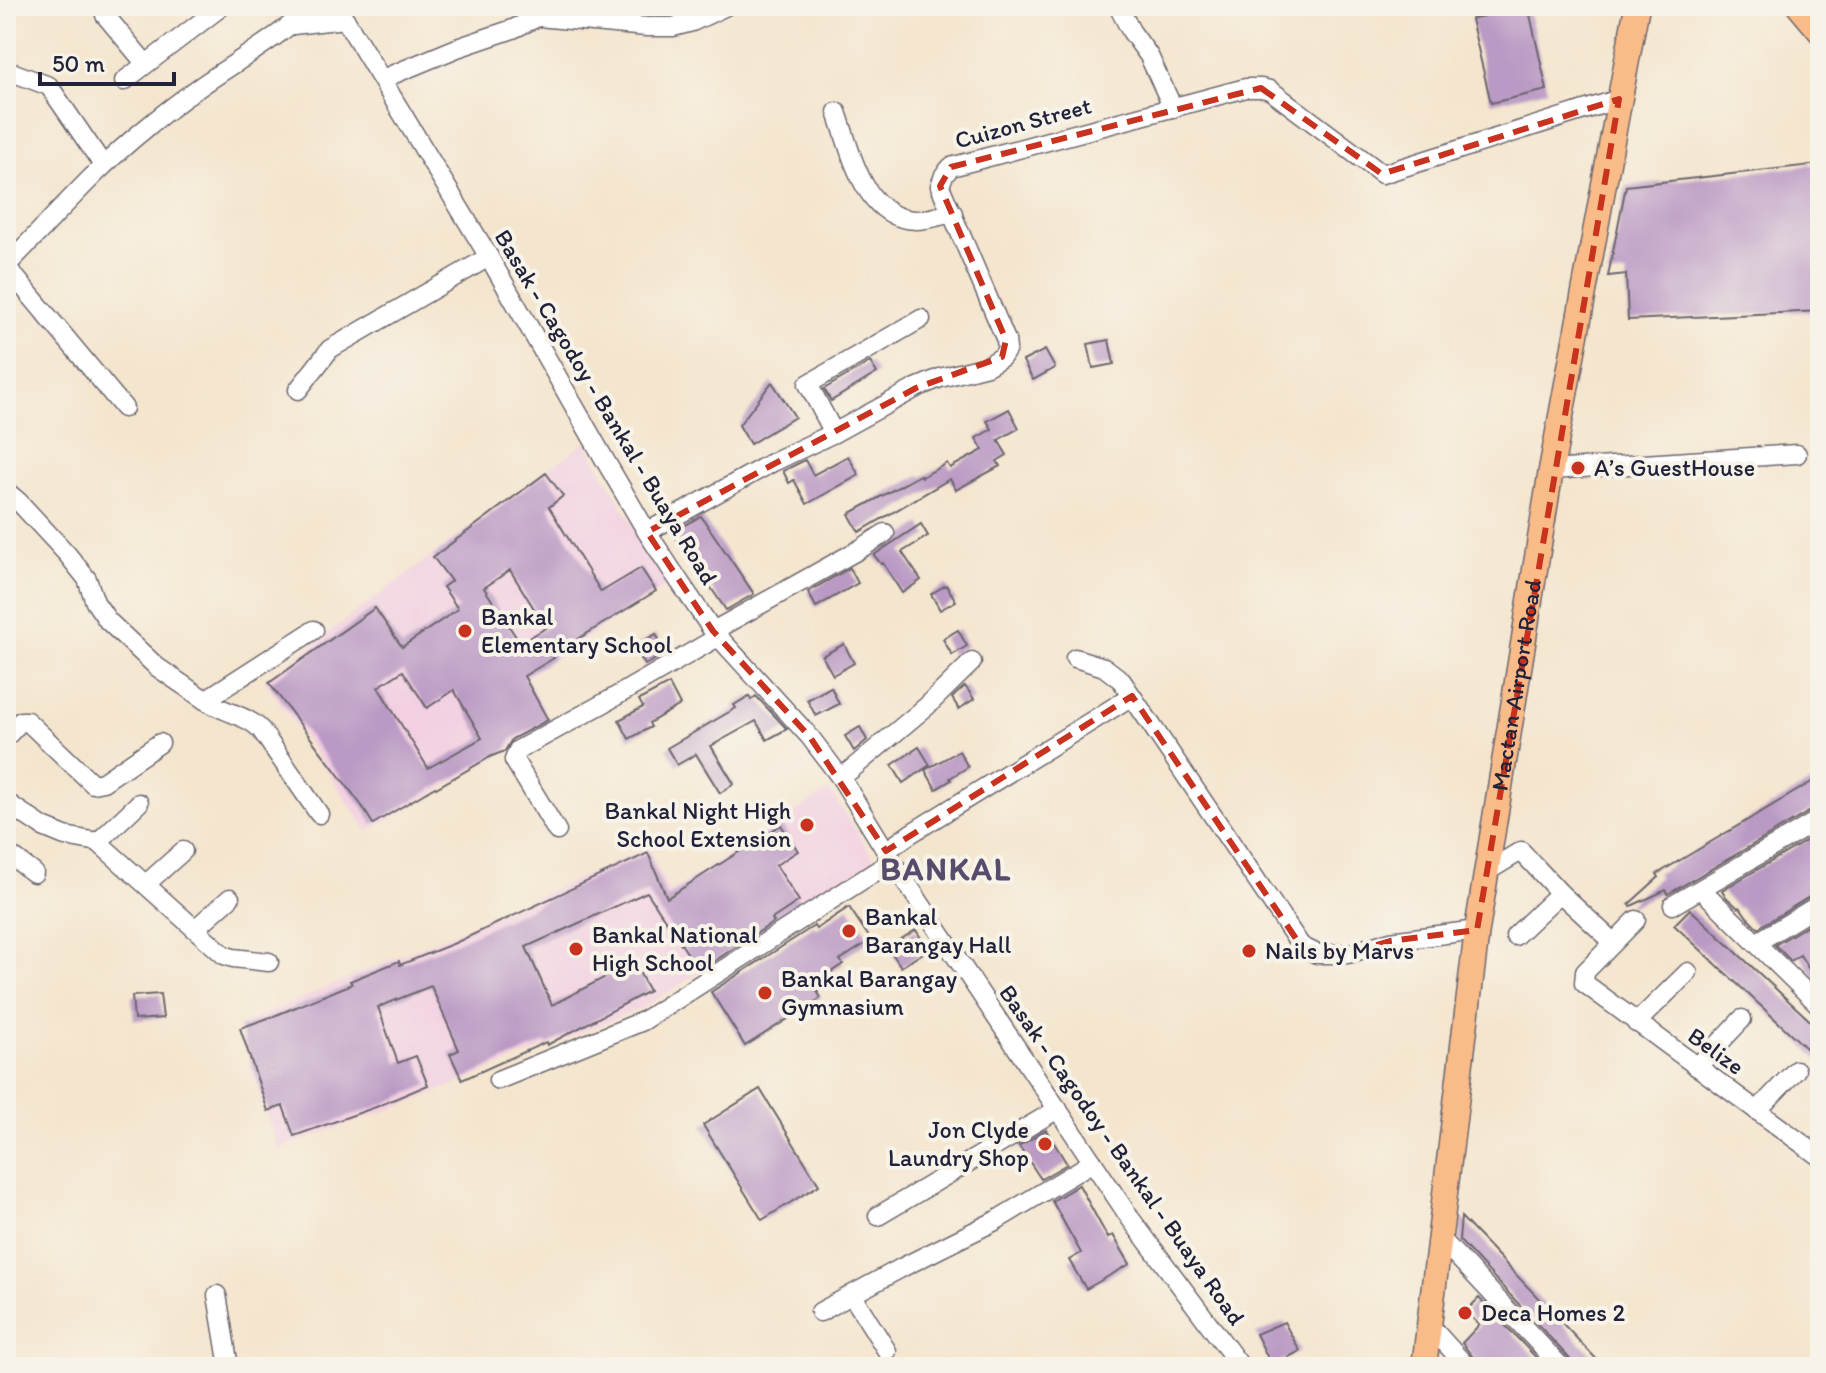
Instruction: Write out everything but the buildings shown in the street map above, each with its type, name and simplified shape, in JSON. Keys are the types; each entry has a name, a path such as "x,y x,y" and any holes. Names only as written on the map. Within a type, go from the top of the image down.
{"main road":[{"name":"Mactan Airport Road","path":"1424,1367 1486,872 1551,470 1637,6"},
{"path":"1799,6 1820,31"}],"street":[{"path":"104,6 105,15 145,63"},
{"path":"124,81 222,6"},
{"path":"124,408 6,266 103,165 145,128 193,91 293,25 312,6"},
{"path":"382,79 513,29 541,12 647,27 673,27 726,6"},
{"path":"1118,6 1149,56 1173,108"},
{"path":"293,25 341,13"},
{"name":"Basak - Cagodoy - Bankal - Buaya Road","path":"341,13 489,257 647,532 715,634 810,737 841,778 889,856 1130,1218 1241,1367"},
{"path":"6,70 49,86 103,165"},
{"name":"Cuizon Street","path":"647,532 916,388 940,378 987,366 1002,357 1007,349 1006,340 940,186 951,167 1246,88 1261,88 1270,90 1382,174 1619,99"},
{"path":"837,112 863,183 885,210 898,218 918,220 953,213"},
{"path":"298,390 330,349 489,257"},
{"path":"834,433 808,384 921,319"},
{"path":"1551,470 1797,454"},
{"path":"6,491 48,533 87,579 95,602 108,621 157,667 222,711 254,723 319,814"},
{"path":"557,831 514,760 518,750 606,702 885,533"},
{"path":"205,700 314,630"},
{"path":"1075,658 1104,667 1121,680 1301,946 1317,954 1348,954 1390,941 1477,930"},
{"path":"841,778 927,706 972,662"},
{"path":"498,1080 643,1021 889,856 923,825 1132,696"},
{"path":"6,737 21,721 27,721 93,784 103,782 160,743"},
{"path":"6,802 43,827 65,836 98,842 224,955 269,962"},
{"path":"98,842 139,803"},
{"path":"1673,905 1820,819"},
{"path":"146,884 183,851"},
{"path":"1486,872 1521,851 1560,893 1613,942 1636,920"},
{"path":"6,852 34,873"},
{"path":"1701,889 1817,998"},
{"path":"1515,936 1560,893"},
{"path":"195,929 230,898"},
{"path":"1756,943 1820,904"},
{"name":"Belize","path":"1613,942 1585,972 1584,983 1819,1155"},
{"path":"1636,1023 1688,972"},
{"path":"1697,1067 1742,1019"},
{"path":"1757,1111 1796,1070"},
{"path":"878,1216 1058,1109"},
{"path":"820,1312 995,1221 1093,1162"},
{"path":"1440,1238 1561,1367"},
{"path":"217,1295 229,1367"},
{"path":"852,1295 887,1351"},
{"path":"1429,1325 1467,1367"}],"highlighted area":[{"path":"1261,88 1382,174 1619,99 1477,930 1390,941 1348,954 1317,954 1301,946 1132,696 886,851 810,737 713,631 647,532 916,388 1002,357 1006,340 940,186 951,167"}],"shaded area":[{"name":"Bankal Elementary School","path":"585,442 669,584 526,677 552,724 368,831 265,680"},
{"name":"Bankal National High School","path":"830,790 875,860 648,1005 425,1097 278,1149 238,1026 649,848 669,893"}],"place":[{"name":"A’s GuestHouse","path":"1578,468"},
{"name":"Bankal Elementary School","path":"465,631"},
{"name":"Bankal Night High School Extension","path":"807,825"},
{"name":"Bankal Barangay Hall","path":"849,931"},
{"name":"Bankal National High School","path":"576,949"},
{"name":"Nails by Marvs","path":"1249,951"},
{"name":"Bankal Barangay Gymnasium","path":"765,993"},
{"name":"Jon Clyde Laundry Shop","path":"1045,1144"},
{"name":"Deca Homes 2","path":"1465,1313"}],"district":[{"name":"BANKAL","path":"946,869"}]}
